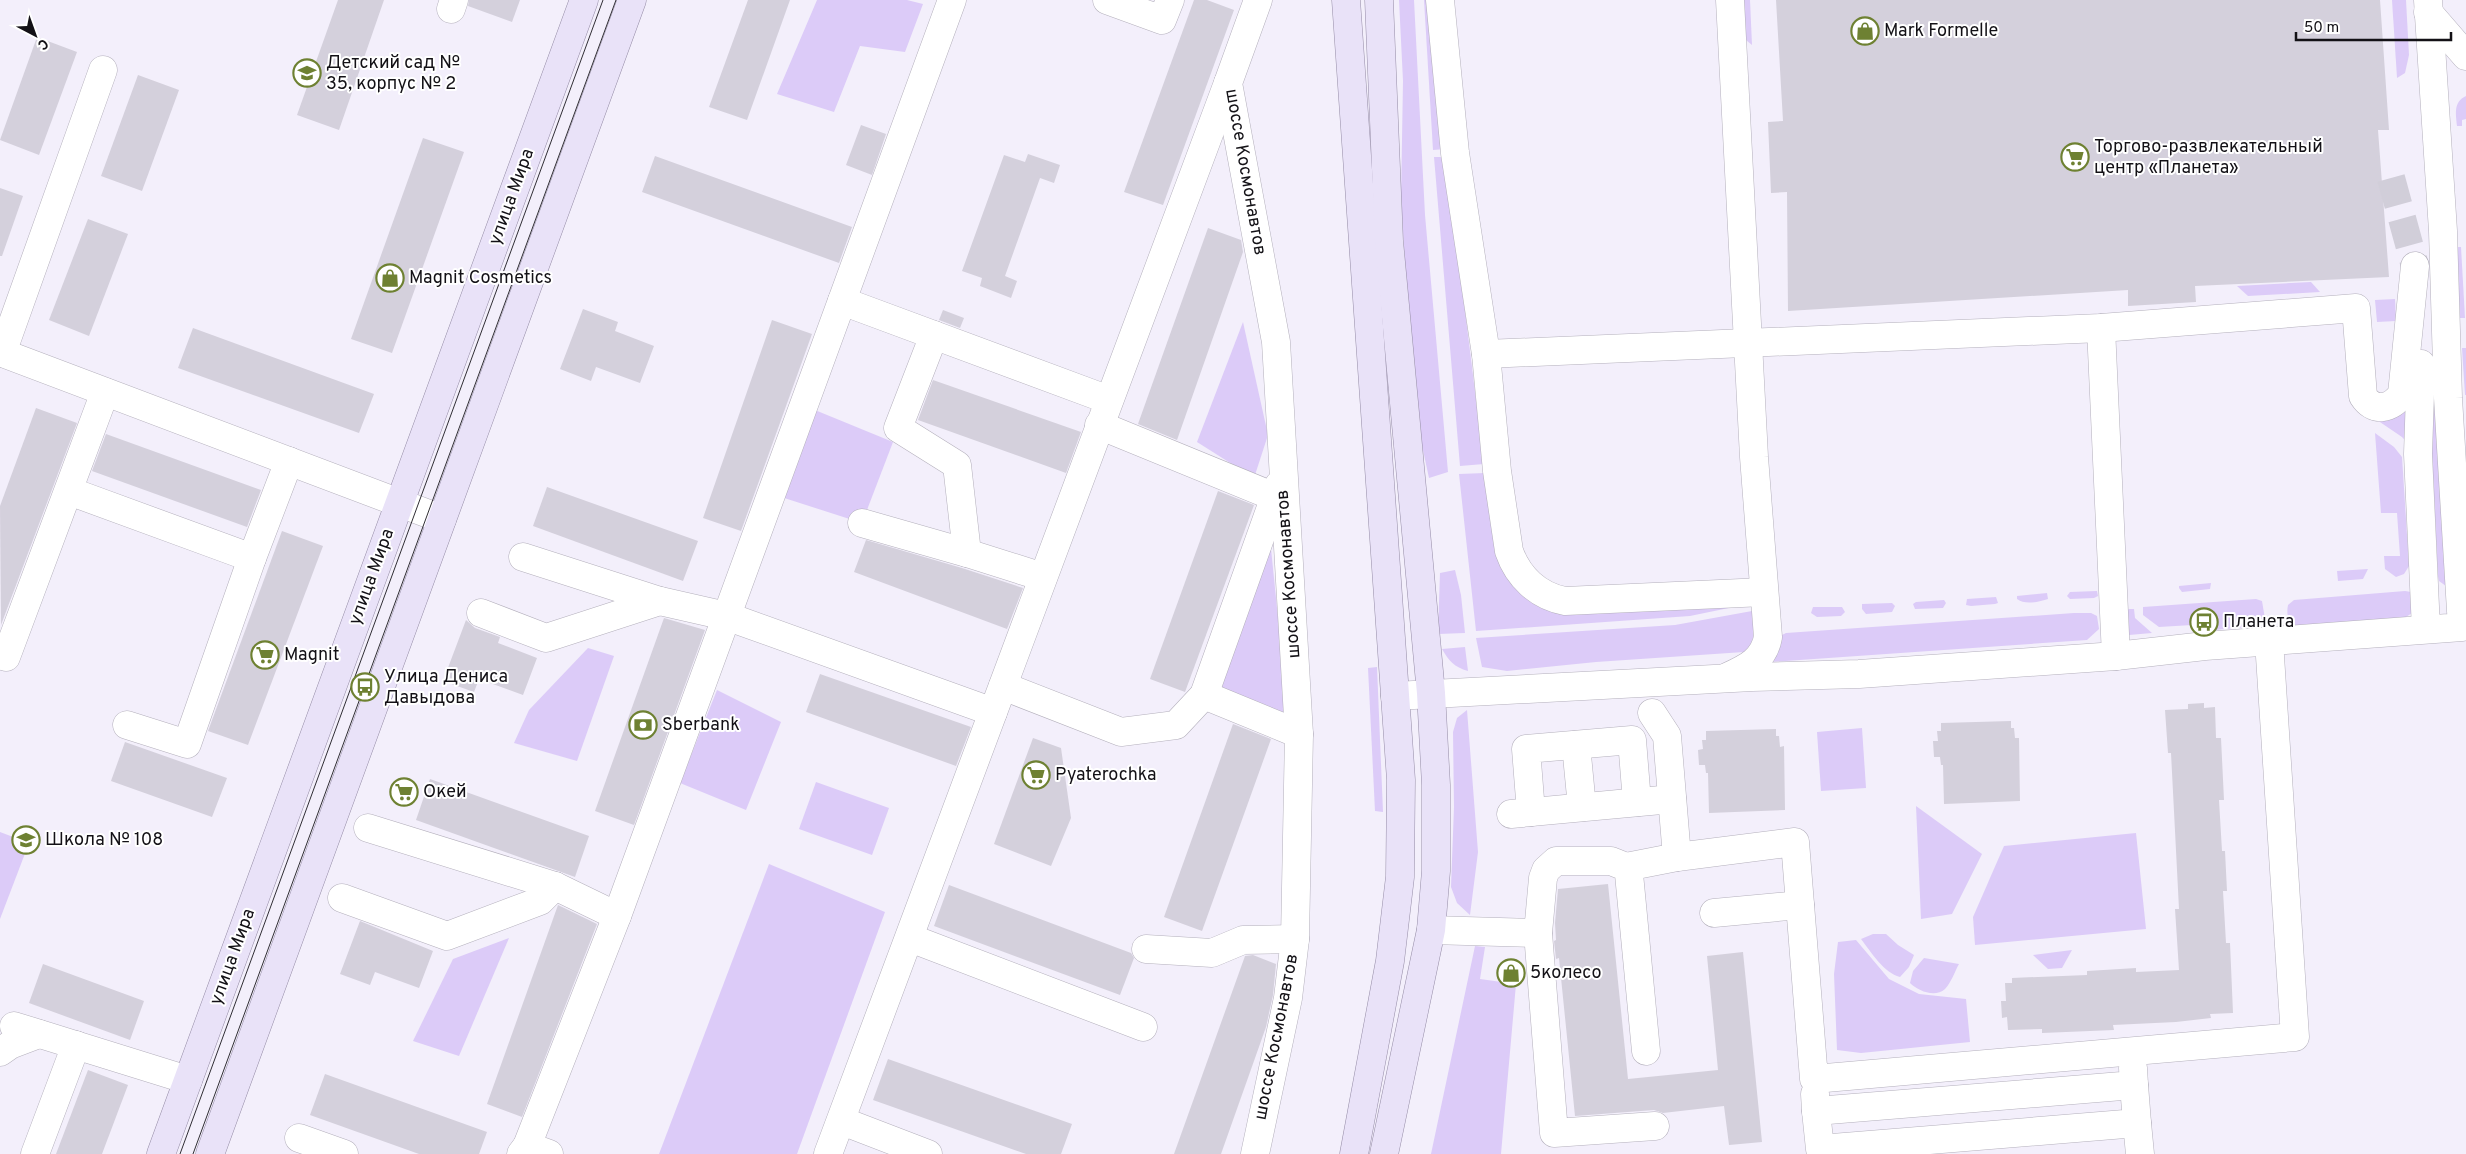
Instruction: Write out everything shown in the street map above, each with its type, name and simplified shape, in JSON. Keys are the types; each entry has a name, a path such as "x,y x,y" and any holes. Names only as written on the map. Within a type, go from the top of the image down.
{"main road":[{"name":"улица Мира","path":"161,1154 584,0"},
{"path":"210,1154 632,0"},
{"path":"1346,0 1401,780 1400,877 1390,961 1354,1154"},
{"path":"1380,0 1389,241 1431,693 1436,785 1436,871 1431,930 1384,1154"}],"street":[{"path":"533,1151 616,916 952,0"},
{"path":"1107,0 1162,20 1170,0"},
{"name":"шоссе Космонавтов","path":"1255,1154 1288,998 1295,939 1299,734 1279,486 1276,342 1228,82 1258,0"},
{"path":"1440,0 1455,153 1486,354 1497,471 1509,552 1518,570 1533,587 1556,600 1574,602 1764,592"},
{"path":"1726,678 1752,665 1765,648 1768,637 1749,344 1730,0"},
{"path":"1395,696 1726,678 1859,674 2116,656 2269,641 2464,627 2448,398 2443,231 2428,6"},
{"path":"2428,6 2466,56"},
{"path":"103,70 1,352 442,519"},
{"path":"828,1154 1228,82"},
{"path":"1486,354 2101,328 2356,308 2363,396 2367,402 2382,408 2390,406 2402,394 2416,266 2421,353 2418,454 2426,629"},
{"path":"842,301 1109,400"},
{"path":"2101,328 2116,656"},
{"path":"934,335 898,428 958,465 967,553"},
{"path":"6,657 105,392"},
{"path":"1003,686 1121,732 1176,725 1204,695 1279,486 1099,425"},
{"path":"126,725 187,744 252,558 289,461"},
{"path":"69,491 252,558"},
{"path":"862,523 1043,577"},
{"path":"523,557 660,601 726,616 993,712"},
{"path":"481,613 546,638 660,601"},
{"path":"1814,1079 2295,1037 2269,641"},
{"path":"1204,695 1299,734"},
{"path":"1652,713 1667,736 1677,857"},
{"path":"1637,802 1632,740 1526,749 1521,813 1672,799"},
{"path":"1576,745 1582,807"},
{"path":"368,828 555,886 616,916"},
{"path":"1655,1126 1554,1132 1538,933 1541,887 1546,870 1550,865 1562,860 1611,861 1626,867 1677,857 1795,842 1818,1152 2001,1144 2137,1123"},
{"path":"1626,867 1646,1051"},
{"path":"342,898 447,936 540,901 555,886"},
{"path":"1714,913 1800,905"},
{"path":"1431,930 1538,933"},
{"path":"910,938 1143,1027"},
{"path":"1146,949 1212,953 1243,940 1295,939"},
{"path":"0,1052 26,1030 188,1080"},
{"path":"35,1154 76,1045"},
{"path":"2132,1051 2140,1154"},
{"path":"1816,1111 2134,1086"},
{"path":"842,1120 928,1154"},
{"path":"299,1138 344,1154"}],"shaded area":[{"path":"817,0 907,0 923,4 905,52 860,46 834,112 777,94"},
{"path":"1399,0 1414,0 1425,215 1448,472 1429,478 1414,408 1401,198 1403,81"},
{"path":"1424,0 1432,0 1446,149 1433,150"},
{"path":"1740,0 1750,0 1752,45 1741,36"},
{"path":"2392,0 2406,0 2409,55 2405,73 2397,78"},
{"path":"2466,96 2466,119 2462,120 2462,126 2457,126 2457,105"},
{"path":"1434,157 1446,157 1484,464 1460,466"},
{"path":"2456,247 2461,247 2465,318 2460,318"},
{"path":"2311,282 2320,292 2248,296 2237,286"},
{"path":"2395,299 2396,321 2377,322 2375,300"},
{"path":"1243,322 1268,435 1254,478 1197,442"},
{"path":"2462,348 2466,348 2466,395 2465,395"},
{"path":"2434,390 2446,586 2439,581 2438,576 2431,435"},
{"path":"2409,401 2410,446 2402,437 2374,418"},
{"path":"810,408 893,442 862,523 778,496"},
{"path":"2375,433 2394,447 2402,457 2409,566 2404,574 2396,577 2385,569 2384,556 2400,556 2397,513 2381,513"},
{"path":"1485,473 1515,584 1753,603 1690,616 1476,631 1459,474"},
{"path":"1270,539 1288,716 1214,684"},
{"path":"2368,569 2363,579 2338,581 2337,571"},
{"path":"1455,570 1461,595 1465,633 1438,634 1440,573"},
{"path":"2211,583 2210,589 2182,592 2179,588 2179,586"},
{"path":"2097,591 2098,596 2094,598 2070,599 2067,596 2070,592"},
{"path":"2411,592 2415,611 2406,617 2298,627 2290,621 2287,612 2288,605 2294,600"},
{"path":"2047,593 2048,599 2041,601 2028,602 2017,599 2017,596"},
{"path":"1996,597 1998,603 1995,604 1966,605 1967,599"},
{"path":"2256,599 2262,601 2265,619 2259,626 2215,630 2215,616 2195,617 2192,625 2159,627 2143,615 2143,607"},
{"path":"1944,600 1946,603 1943,608 1915,609 1913,604 1916,602"},
{"path":"1892,603 1895,606 1892,612 1866,614 1862,609 1862,604"},
{"path":"1813,607 1842,607 1845,612 1841,616 1817,617 1811,613"},
{"path":"2129,609 2134,609 2135,618 2152,633 2129,635 2125,612"},
{"path":"1752,611 1753,638 1744,652 1596,662 1507,671 1482,667 1476,638 1675,625"},
{"path":"2091,613 2097,616 2099,629 2087,640 1769,662 1780,636 1786,633"},
{"path":"1465,647 1468,671 1452,663 1442,649"},
{"path":"588,648 614,656 577,761 514,743 529,710"},
{"path":"1377,667 1383,812 1375,811 1368,668"},
{"path":"717,690 781,722 746,810 680,783"},
{"path":"1467,710 1478,852 1470,915 1457,903 1451,887 1454,807 1453,732 1457,718"},
{"path":"1862,728 1866,788 1821,791 1817,732"},
{"path":"816,782 889,808 872,855 799,829"},
{"path":"1916,806 1982,854 1952,914 1921,919"},
{"path":"0,832 29,843 0,919"},
{"path":"2136,833 2146,929 1975,945 1973,917 2004,846"},
{"path":"769,864 885,912 797,1154 659,1154"},
{"path":"1873,934 1886,934 1898,945 1914,955 1909,967 1900,977 1883,967 1861,939"},
{"path":"509,938 459,1056 413,1041 453,959"},
{"path":"1856,940 1889,979 1919,994 1966,999 1970,1042 1861,1053 1837,1050 1834,974 1838,942"},
{"path":"1475,946 1485,947 1480,979 1516,984 1501,1154 1431,1154"},
{"path":"2072,950 2062,968 2048,969 2033,955"},
{"path":"1924,958 1959,964 1949,984 1941,992 1927,992 1917,989 1910,983 1913,971"}],"building":[{"path":"338,0 384,0 339,130 297,115"},
{"path":"469,0 520,0 512,22 468,6"},
{"path":"748,0 790,0 747,120 709,107"},
{"path":"1194,0 1207,0 1234,10 1163,205 1124,192"},
{"name":"Торгово-развлекательный центр «Планета»","path":"1776,0 2380,0 2389,130 2378,130 2389,277 2195,286 2196,302 2128,306 2128,290 1788,311 1787,192 1771,193 1768,122 1783,121"},
{"path":"37,37 77,52 39,155 0,140"},
{"path":"138,75 179,90 142,191 101,176"},
{"path":"861,125 886,134 872,175 846,165"},
{"path":"423,138 464,152 392,353 351,339"},
{"path":"1028,154 1060,165 1054,183 1040,178 1005,276 1017,281 1011,298 980,286 982,278 962,271 1004,155 1025,162"},
{"path":"655,156 852,227 839,263 642,192"},
{"path":"0,188 23,196 2,256 0,256"},
{"path":"88,219 128,234 89,336 49,320"},
{"path":"1208,228 1241,240 1243,252 1177,440 1138,424"},
{"path":"583,309 618,322 615,331 654,346 640,383 596,367 591,381 560,369"},
{"path":"943,310 964,318 960,328 939,320"},
{"path":"772,320 812,334 741,531 703,518"},
{"path":"193,328 374,394 359,433 178,368"},
{"path":"933,380 1081,432 1066,473 918,420"},
{"path":"36,408 77,423 1,625 0,506"},
{"path":"106,434 261,490 247,527 92,471"},
{"path":"547,487 698,541 683,581 533,526"},
{"path":"1218,491 1254,505 1185,692 1150,679"},
{"path":"282,531 323,546 248,745 208,731"},
{"path":"866,540 1023,588 1007,629 854,572"},
{"path":"664,618 705,630 634,825 595,811"},
{"path":"466,620 475,628 500,637 498,643 537,658 523,695 479,679 474,692 443,681"},
{"path":"820,674 971,727 956,766 806,712"},
{"path":"2204,703 2204,708 2215,707 2216,738 2221,738 2224,800 2219,800 2222,851 2225,851 2227,891 2223,891 2226,943 2230,943 2233,1013 2210,1014 2211,1018 2176,1022 2113,1025 2114,1030 2042,1033 2042,1029 2008,1030 2007,1017 2002,1018 2001,1001 2006,1001 2005,983 2012,983 2012,978 2087,975 2087,971 2136,968 2136,972 2179,970 2175,909 2179,909 2171,753 2168,753 2165,710 2188,709 2188,704"},
{"path":"2011,721 2011,728 2014,728 2015,738 2019,738 2020,801 1944,804 1943,765 1941,765 1940,757 1934,757 1933,741 1938,741 1937,731 1941,731 1941,723"},
{"path":"1233,724 1271,739 1202,931 1164,917"},
{"path":"1776,729 1776,736 1779,736 1780,747 1784,746 1785,810 1709,813 1708,773 1706,773 1705,765 1699,765 1698,750 1703,749 1702,740 1706,740 1706,731"},
{"path":"1033,738 1061,748 1071,818 1051,866 994,844"},
{"path":"125,742 227,778 212,817 111,781"},
{"path":"430,779 589,836 575,877 416,820"},
{"path":"1608,884 1628,1079 1718,1070 1707,956 1743,952 1762,1142 1729,1145 1724,1106 1663,1113 1654,1110 1575,1116 1559,958 1556,959 1554,941 1556,940 1555,923 1558,889"},
{"path":"949,885 1131,953 1134,958 1120,995 934,926"},
{"path":"558,905 597,924 522,1117 487,1104"},
{"path":"360,921 433,951 419,988 375,972 370,985 340,974"},
{"path":"1253,955 1276,964 1273,995 1266,1027 1221,1154 1174,1154 1245,956"},
{"path":"43,964 144,1001 130,1040 29,1003"},
{"path":"888,1059 1072,1124 1061,1154 1026,1154 873,1100"},
{"path":"88,1070 128,1085 102,1154 56,1154"},
{"path":"325,1074 487,1132 479,1154 419,1154 310,1115"}],"tunnel":[{"path":"2391,178 2415,266"}],"tram line":[{"path":"180,1154 603,0"},
{"path":"193,1154 616,0"}],"place":[{"name":"Mark Formelle","path":"1865,31"},
{"name":"Детский сад № 35, корпус № 2","path":"307,73"},
{"name":"Торгово-развлекательный центр «Планета»","path":"2075,157"},
{"name":"Magnit Cosmetics","path":"390,278"},
{"name":"Планета","path":"2204,622"},
{"name":"Magnit","path":"265,655"},
{"name":"Улица Дениса Давыдова","path":"365,687"},
{"name":"Sberbank","path":"643,725"},
{"name":"Pyaterochka","path":"1036,775"},
{"name":"Окей","path":"404,792"},
{"name":"Школа № 108","path":"26,840"},
{"name":"5колесо","path":"1511,973"}]}
